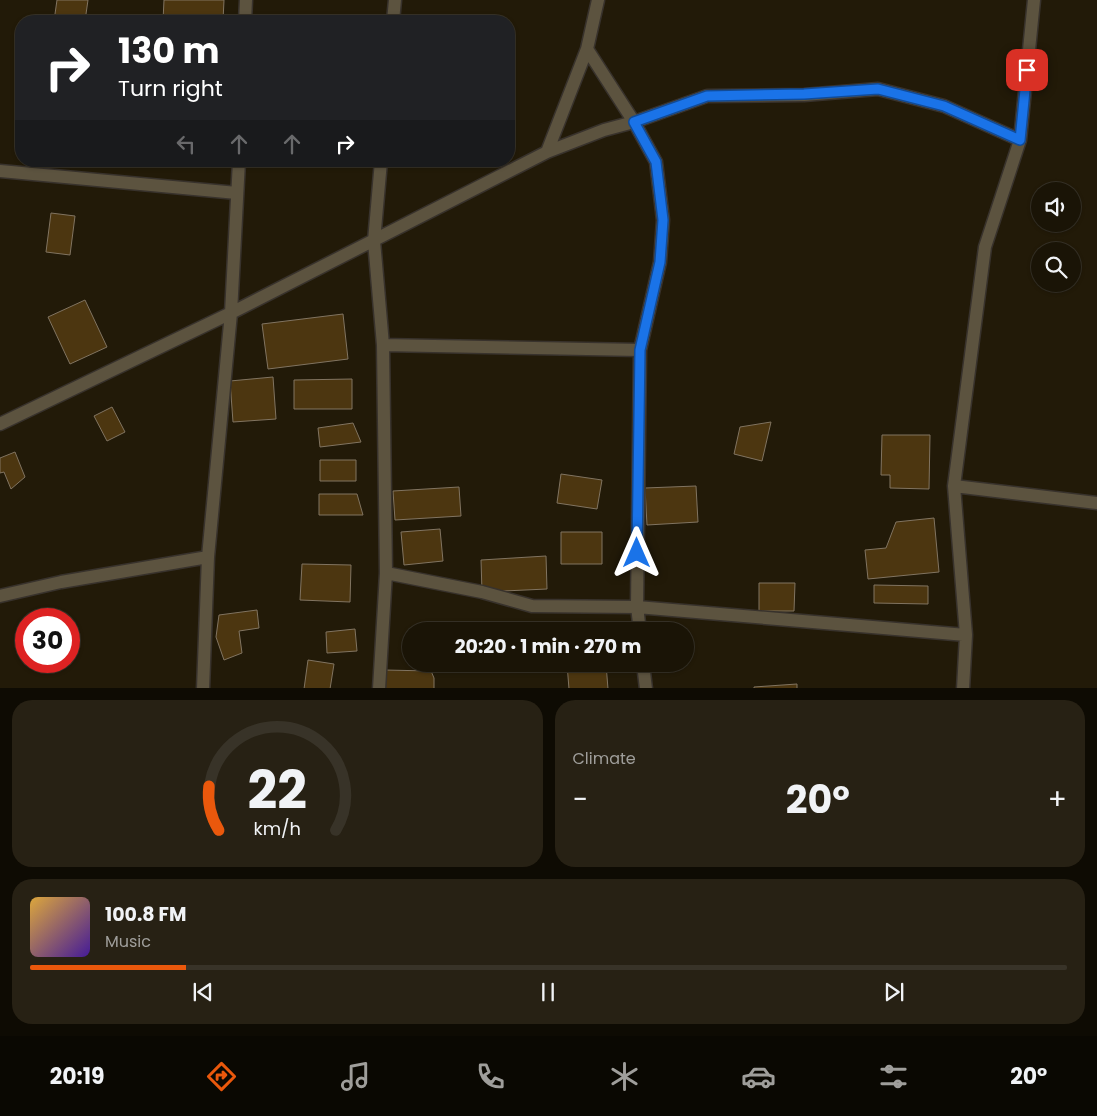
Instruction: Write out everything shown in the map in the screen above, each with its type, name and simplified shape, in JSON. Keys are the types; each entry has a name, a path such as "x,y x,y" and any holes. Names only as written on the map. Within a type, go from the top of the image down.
{"street":[{"path":"245,15 246,0"},
{"path":"394,15 395,0"},
{"path":"547,152 587,49 598,0"},
{"path":"963,688 966,635 954,486 985,247 1020,140 1034,0"},
{"path":"587,49 634,122 656,162 663,220 660,262 640,350 637,607 639,622"},
{"path":"0,424 231,313 547,152 604,130 634,122 707,96 804,94 878,89 944,106 1020,140"},
{"path":"203,688 208,557 231,313 239,167"},
{"path":"379,688 386,573 383,345 374,241 380,167"},
{"path":"0,171 237,193"},
{"path":"383,345 640,350"},
{"path":"954,486 1097,502"},
{"path":"0,596 62,582 208,557"},
{"path":"386,573 482,592 532,606 637,607 966,635"},
{"path":"645,672 646,688"}],"building":[{"path":"57,0 88,0 86,15 55,15"},
{"path":"164,0 224,0 223,15 163,15"},
{"path":"51,213 75,216 70,255 46,252"},
{"path":"85,300 107,347 70,364 48,317"},
{"path":"343,314 348,359 268,369 262,324"},
{"path":"273,377 276,419 233,422 230,381"},
{"path":"352,379 352,409 294,409 294,380"},
{"path":"112,407 125,432 107,441 94,416"},
{"path":"771,422 762,461 734,454 740,427"},
{"path":"353,423 361,442 320,447 318,428"},
{"path":"882,435 930,435 929,489 890,488 890,475 881,475"},
{"path":"15,452 25,477 11,489 4,472 0,473 0,458"},
{"path":"320,460 356,460 356,481 320,481"},
{"path":"561,474 602,480 597,509 557,503"},
{"path":"696,486 698,522 647,525 645,488"},
{"path":"459,487 461,516 395,520 393,491"},
{"path":"319,494 357,494 363,515 319,515"},
{"path":"934,518 939,572 868,579 865,550 886,548 896,522"},
{"path":"440,529 443,561 404,565 401,532"},
{"path":"561,532 602,532 602,564 561,564"},
{"path":"546,556 547,589 482,592 481,560"},
{"path":"302,564 351,565 350,602 300,600"},
{"path":"759,583 795,583 794,611 759,611"},
{"path":"874,585 928,586 928,604 874,603"},
{"path":"257,610 259,628 239,631 242,653 224,660 216,637 219,615"},
{"path":"355,629 357,651 327,653 326,632"},
{"path":"308,660 334,664 330,688 304,688"},
{"path":"384,670 431,672 434,678 434,688 383,688"},
{"path":"568,672 607,672 608,688 569,688"},
{"path":"797,684 797,688 754,687"}],"route":[{"path":"637,553 640,350 660,262 663,220 656,162 634,122 707,96 804,94 878,89 944,106 1020,140 1027,70"}]}
